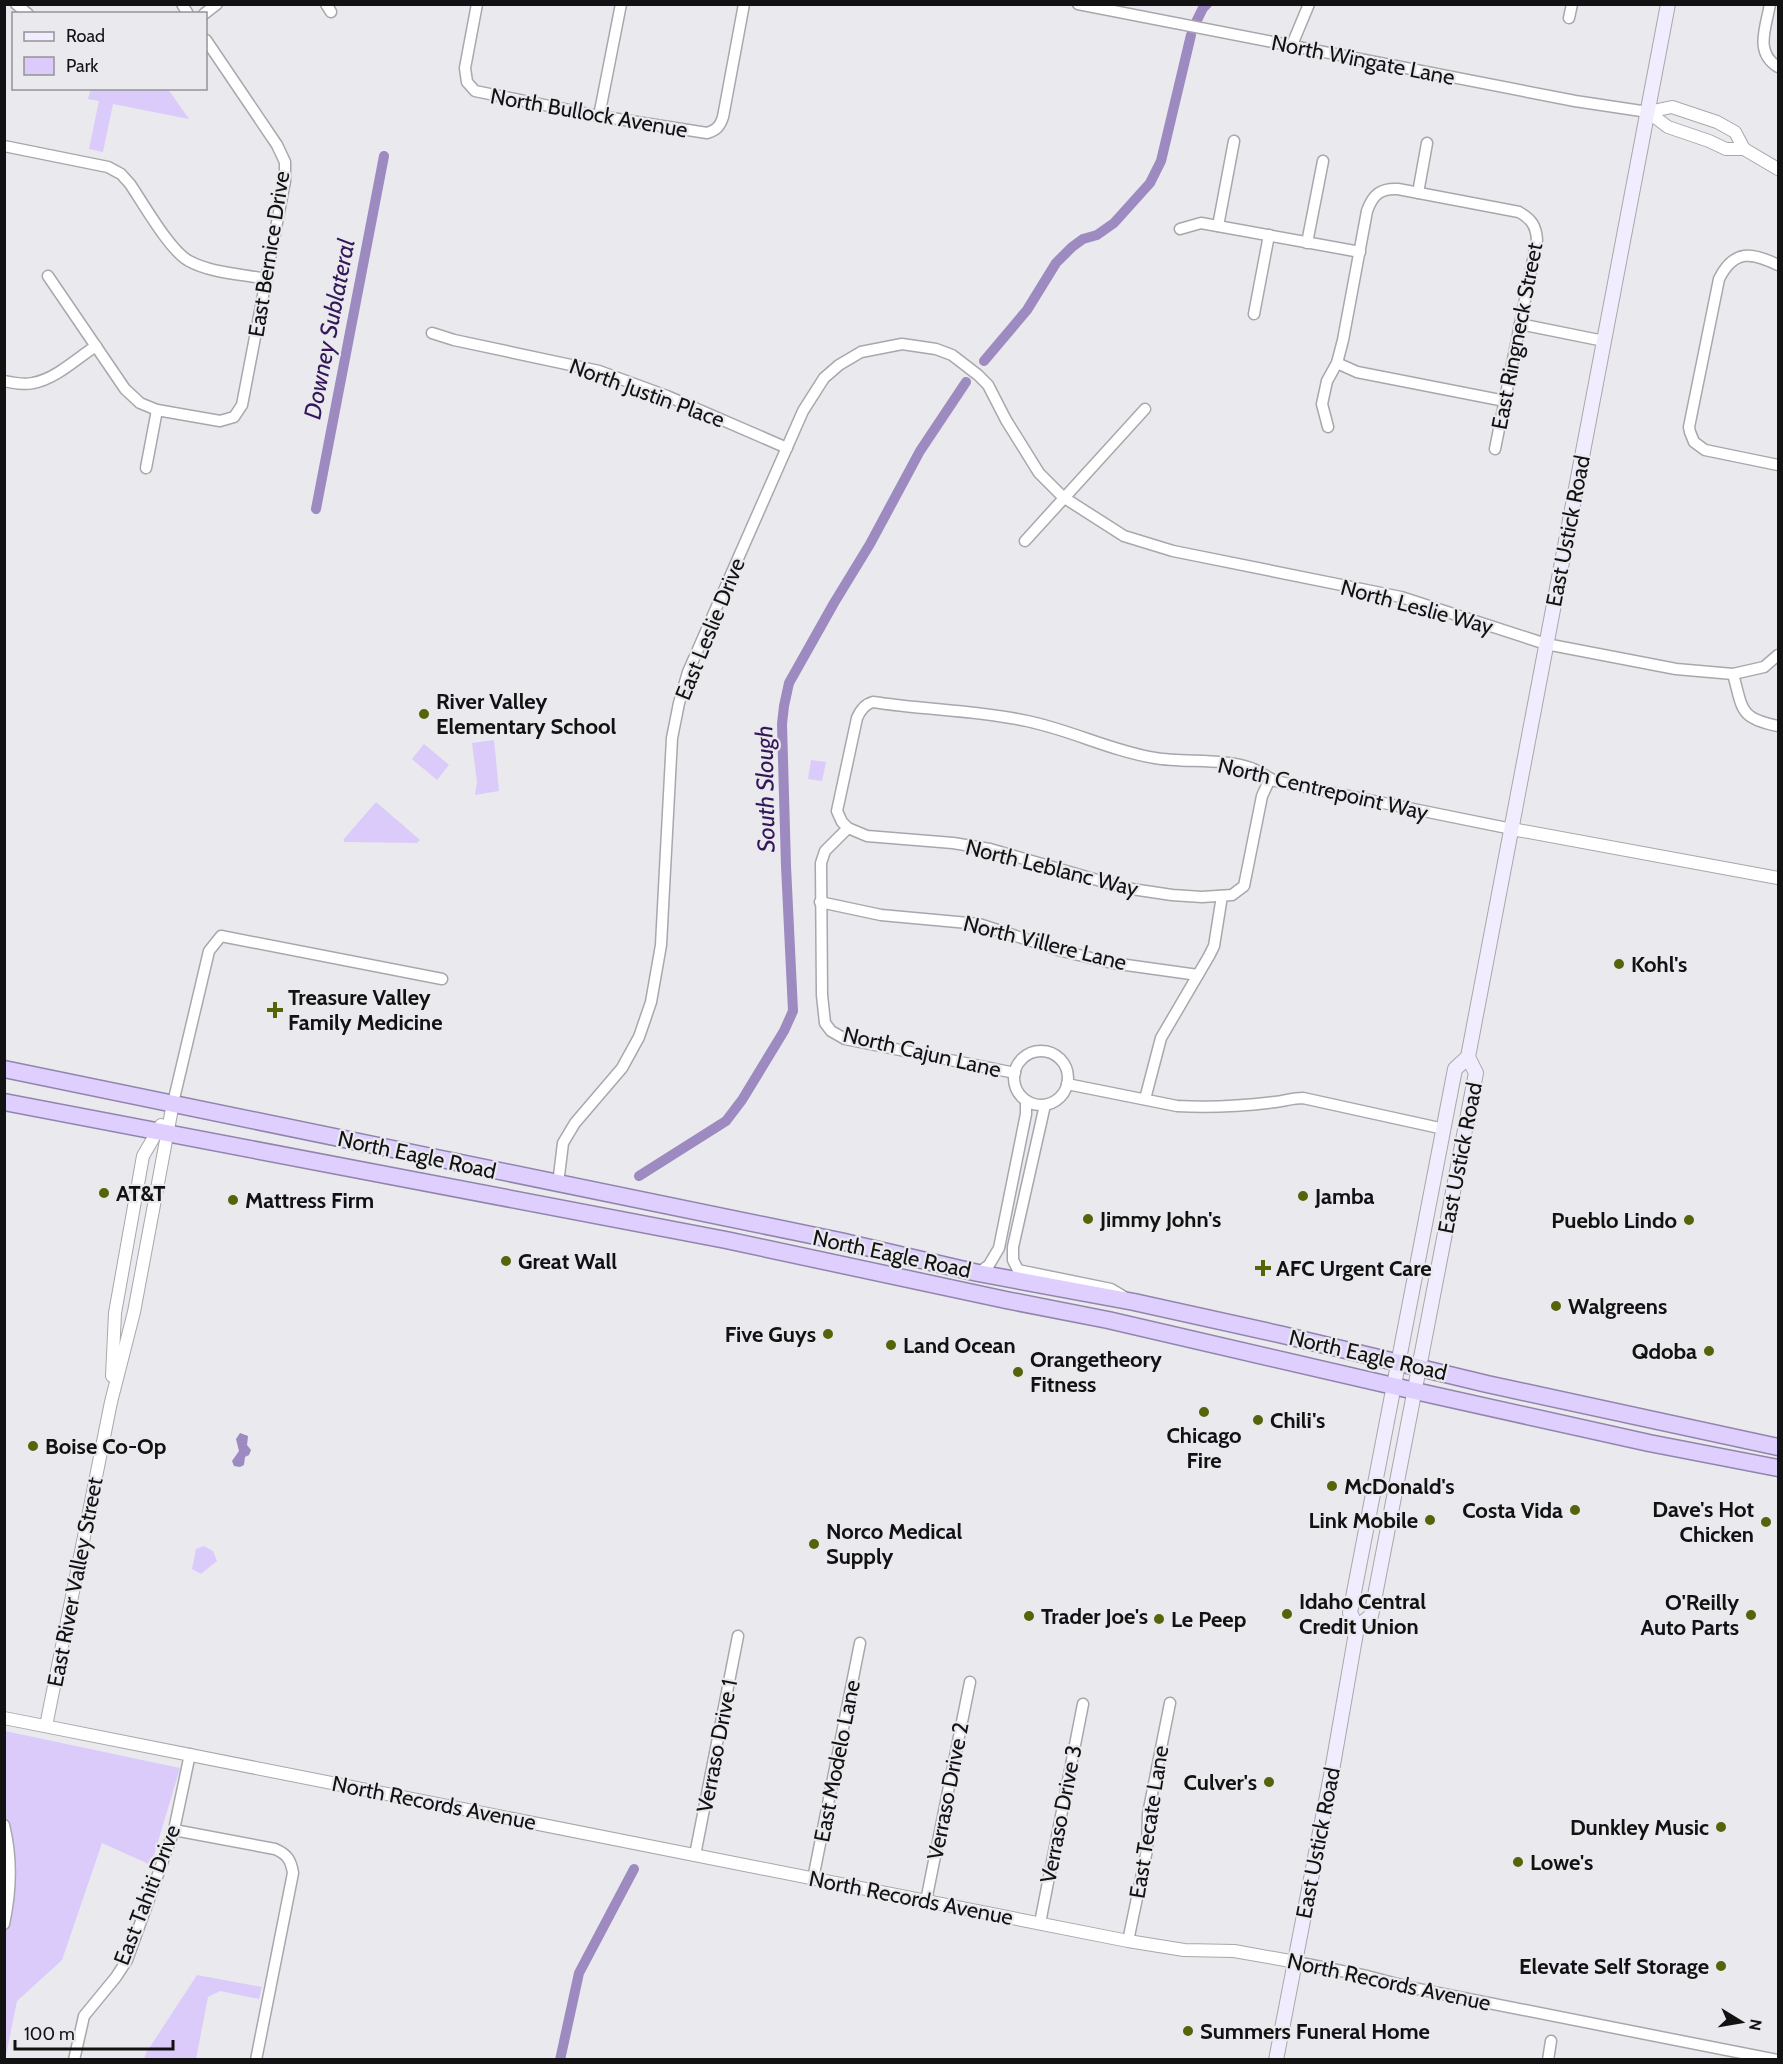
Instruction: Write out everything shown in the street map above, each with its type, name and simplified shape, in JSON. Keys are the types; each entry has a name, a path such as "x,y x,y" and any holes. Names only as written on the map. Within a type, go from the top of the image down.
{"highway":[{"name":"North Eagle Road","path":"4,1069 882,1251 978,1273 1134,1302 1531,1394 1779,1447"},
{"name":"North Eagle Road","path":"4,1102 726,1240 1108,1320 1649,1443 1779,1468"},
{"path":"726,1240 739,1233 866,1259 882,1251"},
{"path":"893,1275 900,1265 972,1279 978,1273"}],"main road":[{"name":"East Ustick Road","path":"1357,1627 1371,1616 1420,1367 1476,1074 1468,1057 1668,4"},
{"name":"East Ustick Road","path":"1276,2060 1357,1627 1350,1613 1397,1362 1455,1069 1468,1057"}],"street":[{"name":"North Bullock Avenue","path":"477,4 465,68 467,82 471,88 481,93 697,133 715,131 723,117 744,4"},
{"path":"599,116 621,4"},
{"name":"North Wingate Lane","path":"1078,4 1103,7 1564,98 1648,112"},
{"path":"1294,40 1309,4"},
{"path":"1569,18 1572,4"},
{"path":"1770,4 1763,42 1765,53 1771,62 1779,67"},
{"name":"East Bernice Drive","path":"157,410 220,421 234,417 242,405 285,181 285,162 277,146 207,41"},
{"path":"1648,112 1672,107 1717,122 1735,132 1744,149"},
{"path":"1648,112 1668,127 1726,149 1744,149 1779,169"},
{"path":"1218,226 1234,141"},
{"path":"1328,428 1322,404 1327,381 1337,363 1343,340 1370,202 1377,193 1386,189 1418,193 1427,143"},
{"path":"4,146 108,167 121,174 130,184 175,249 187,260 202,267 266,279"},
{"path":"1307,243 1323,161"},
{"name":"East Ringneck Street","path":"1418,193 1519,212 1534,224 1537,240 1496,449"},
{"path":"1180,229 1201,223 1360,252"},
{"path":"1254,314 1269,235"},
{"path":"1777,261 1760,256 1741,256 1730,262 1719,279 1689,432 1694,442 1705,450 1779,465"},
{"path":"48,276 125,389 140,403 157,410 146,468"},
{"path":"1520,324 1604,341"},
{"name":"North Justin Place","path":"432,333 454,340 599,371 667,396 787,448"},
{"name":"East Leslie Drive","path":"558,1185 563,1143 575,1123 622,1068 639,1037 651,1002 661,945 672,738 679,703 688,672 803,411 824,378 839,365 861,352 902,344 921,345 952,355 978,375"},
{"path":"4,381 17,384 34,383 49,377 96,346"},
{"path":"1337,363 1357,372 1505,400"},
{"name":"North Leslie Way","path":"978,375 988,386 1039,473 1063,497 1124,536 1173,551 1401,597 1546,644 1676,669 1733,674 1764,667 1779,655"},
{"path":"1025,541 1145,410"},
{"path":"1733,674 1742,706 1749,716 1758,722 1779,726"},
{"name":"North Centrepoint Way","path":"848,828 837,811 857,718 868,703 873,702 946,711 977,712 1029,722 1154,758 1251,768 1270,779 1512,829 1779,878"},
{"path":"1145,1100 1161,1038 1214,946 1222,896 1232,895 1244,886 1262,796 1270,779"},
{"path":"820,902 821,863 825,851 848,828"},
{"name":"North Leblanc Way","path":"848,828 867,836 953,843 990,849 1125,888 1172,896 1222,896"},
{"name":"North Villere Lane","path":"820,902 881,915 979,924 1062,951 1112,963 1198,975"},
{"name":"North Cajun Lane","path":"820,902 822,995 825,1023 831,1031 845,1039 1015,1073"},
{"name":"East River Valley Street","path":"46,1726 111,1402 134,1312 162,1133 173,1103 209,951 221,936 442,979"},
{"path":"1048,1052 1063,1062 1067,1070 1067,1084 1065,1091 1056,1100 1044,1105 1035,1104 1026,1101 1017,1090 1015,1073 1020,1061 1029,1054 1048,1052"},
{"path":"1067,1084 1145,1100 1195,1107 1277,1102 1303,1098 1444,1129"},
{"path":"978,1273 989,1265 999,1248 1026,1114 1026,1101"},
{"path":"1044,1105 1015,1237 1013,1260 1018,1270 1112,1289 1134,1302"},
{"name":"East River Valley Street","path":"111,1402 115,1313 143,1156 162,1133"},
{"name":"Verraso Drive 1","path":"695,1856 738,1636"},
{"name":"East Modelo Lane","path":"813,1879 860,1643"},
{"name":"Verraso Drive 2","path":"926,1901 970,1682"},
{"name":"East Tecate Lane","path":"1128,1941 1148,1850 1148,1814 1170,1703"},
{"name":"Verraso Drive 3","path":"1040,1923 1083,1704"},
{"name":"North Records Avenue","path":"4,1718 1128,1941 1184,1950 1234,1951 1296,1962 1444,1995 1777,2060"},
{"name":"East Tahiti Drive","path":"74,2060 84,2016 127,1960 174,1830 190,1754"},
{"path":"4,1825 9,1853 10,1897 4,1923"},
{"path":"174,1830 275,1849 288,1858 293,1873 256,2060"},
{"path":"1548,2060 1551,2041"}],"green space":[{"path":"90,90 169,90 189,119 113,104 103,152 89,149 99,101 88,99"},
{"path":"494,740 499,791 475,795 477,782 472,743"},
{"path":"424,744 449,765 437,780 412,759"},
{"path":"811,760 826,762 822,781 808,779"},
{"path":"376,802 420,840 417,843 345,842 343,840"},
{"path":"204,1546 213,1551 217,1561 201,1574 192,1569 196,1549"},
{"path":"5,1731 180,1768 151,1865 102,1843 62,1960 17,2001 5,2060"},
{"path":"197,1975 262,1987 259,1999 220,1991 208,1997 196,2059 144,2059 146,2053"}],"shaded area":[{"path":"240,1433 248,1436 247,1445 251,1450 245,1457 244,1465 240,1467 234,1466 232,1461 239,1451 236,1439"}],"waterway":[{"name":"South Slough","path":"1197,20 1207,4"},
{"name":"South Slough","path":"984,361 1027,310 1056,263 1083,239 1097,235 1114,223 1150,183 1161,161 1191,35"},
{"name":"Downey Sublateral","path":"316,509 384,156"},
{"name":"South Slough","path":"639,1176 726,1121 742,1100 784,1031 793,1011 782,724 789,683 870,544 920,451 966,382"},
{"path":"560,2060 579,1973 634,1869"}],"place":[{"name":"River Valley Elementary School","path":"424,714"},
{"name":"Kohl's","path":"1619,964"},
{"name":"Treasure Valley Family Medicine","path":"275,1010"},
{"name":"AT&T","path":"104,1193"},
{"name":"Jamba","path":"1303,1196"},
{"name":"Mattress Firm","path":"233,1200"},
{"name":"Jimmy John's","path":"1088,1219"},
{"name":"Pueblo Lindo","path":"1689,1220"},
{"name":"Great Wall","path":"506,1261"},
{"name":"AFC Urgent Care","path":"1263,1268"},
{"name":"Walgreens","path":"1556,1306"},
{"name":"Five Guys","path":"828,1334"},
{"name":"Land Ocean","path":"891,1345"},
{"name":"Qdoba","path":"1709,1351"},
{"name":"Orangetheory Fitness","path":"1018,1372"},
{"name":"Chicago Fire","path":"1204,1412"},
{"name":"Chili's","path":"1258,1420"},
{"name":"Boise Co-Op","path":"33,1446"},
{"name":"McDonald's","path":"1332,1486"},
{"name":"Costa Vida","path":"1575,1510"},
{"name":"Link Mobile","path":"1430,1520"},
{"name":"Dave's Hot Chicken","path":"1766,1522"},
{"name":"Norco Medical Supply","path":"814,1544"},
{"name":"Idaho Central Credit Union","path":"1287,1614"},
{"name":"O'Reilly Auto Parts","path":"1751,1615"},
{"name":"Trader Joe's","path":"1029,1616"},
{"name":"Le Peep","path":"1159,1619"},
{"name":"Culver's","path":"1269,1782"},
{"name":"Dunkley Music","path":"1721,1827"},
{"name":"Lowe's","path":"1518,1862"},
{"name":"Elevate Self Storage","path":"1721,1966"},
{"name":"Summers Funeral Home","path":"1188,2031"}]}
